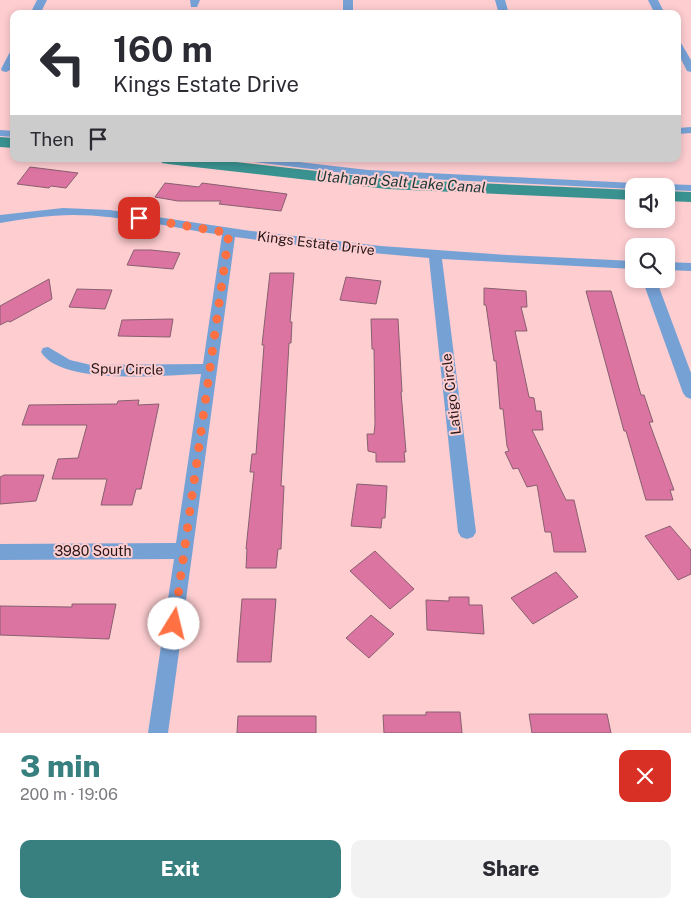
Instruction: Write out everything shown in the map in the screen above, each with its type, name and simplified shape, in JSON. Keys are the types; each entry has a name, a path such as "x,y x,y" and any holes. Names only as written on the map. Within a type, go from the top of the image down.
{"street":[{"path":"681,51 691,69"},
{"name":"Kings Estate Drive","path":"0,219 38,213 73,211 108,213 229,233 435,256 625,265"},
{"path":"158,733 229,233"},
{"name":"Latigo Circle","path":"435,256 467,532"},
{"path":"675,266 691,267"},
{"path":"652,288 691,393"},
{"name":"Spur Circle","path":"48,352 65,364 91,370 211,369"},
{"name":"3980 South","path":"0,552 185,551"}],"lane":[{"path":"278,162 368,173 625,186"},
{"path":"675,187 691,188"}],"building":[{"path":"30,167 78,173 66,188 17,184"},
{"path":"165,183 199,187 202,183 287,194 281,211 219,204 221,201 178,201 155,197"},
{"path":"134,250 180,253 173,269 127,265"},
{"path":"270,273 294,273 281,486 284,486 281,549 278,549 276,568 246,568 246,549 254,472 250,472 252,454 256,454 264,345 262,345"},
{"path":"346,277 381,281 376,304 340,300"},
{"path":"49,279 52,299 10,322 8,321 0,325 0,306"},
{"path":"484,288 526,291 527,307 521,307 527,331 515,331 529,397 534,398 536,411 541,411 543,430 532,430 566,500 574,500 586,552 554,552 551,532 545,532 537,485 527,487 518,468 513,469 505,452 509,451 503,409 500,409 496,361 494,361 486,305 484,305"},
{"path":"77,289 112,290 105,309 69,307"},
{"path":"586,291 611,291 641,395 644,395 653,422 649,422 674,490 670,490 673,500 646,500 626,431 624,431"},
{"path":"173,319 170,337 118,336 122,320"},
{"path":"371,319 398,319 405,462 376,462 376,453 368,451 367,434 374,434 375,424 374,349 372,349"},
{"path":"139,400 138,405 159,404 141,489 136,489 132,505 101,505 107,479 52,479 58,459 78,458 87,425 22,425 29,405 117,404 118,401"},
{"path":"4,475 44,475 36,501 0,504 0,477"},
{"path":"357,484 387,486 385,518 382,518 381,528 351,526"},
{"path":"670,526 691,550 691,574 678,580 645,536"},
{"path":"375,551 414,589 390,609 350,571"},
{"path":"556,572 578,597 533,624 511,598"},
{"path":"449,597 469,597 469,605 482,605 484,634 427,630 426,600 449,601"},
{"path":"242,599 276,599 271,662 237,662"},
{"path":"72,604 116,604 109,639 0,635 0,606 72,607"},
{"path":"371,615 394,634 369,658 346,638"},
{"path":"426,712 460,712 462,733 384,733 383,715 426,715"},
{"path":"529,714 607,714 611,733 532,733"},
{"path":"238,716 316,716 316,733 237,733"}],"waterway":[{"name":"Utah and Salt Lake Canal","path":"0,142 10,143"},
{"name":"Utah and Salt Lake Canal","path":"194,162 387,184 625,195"},
{"name":"Utah and Salt Lake Canal","path":"675,196 691,197"}],"route":[{"path":"139,218 229,233 174,624"}]}
